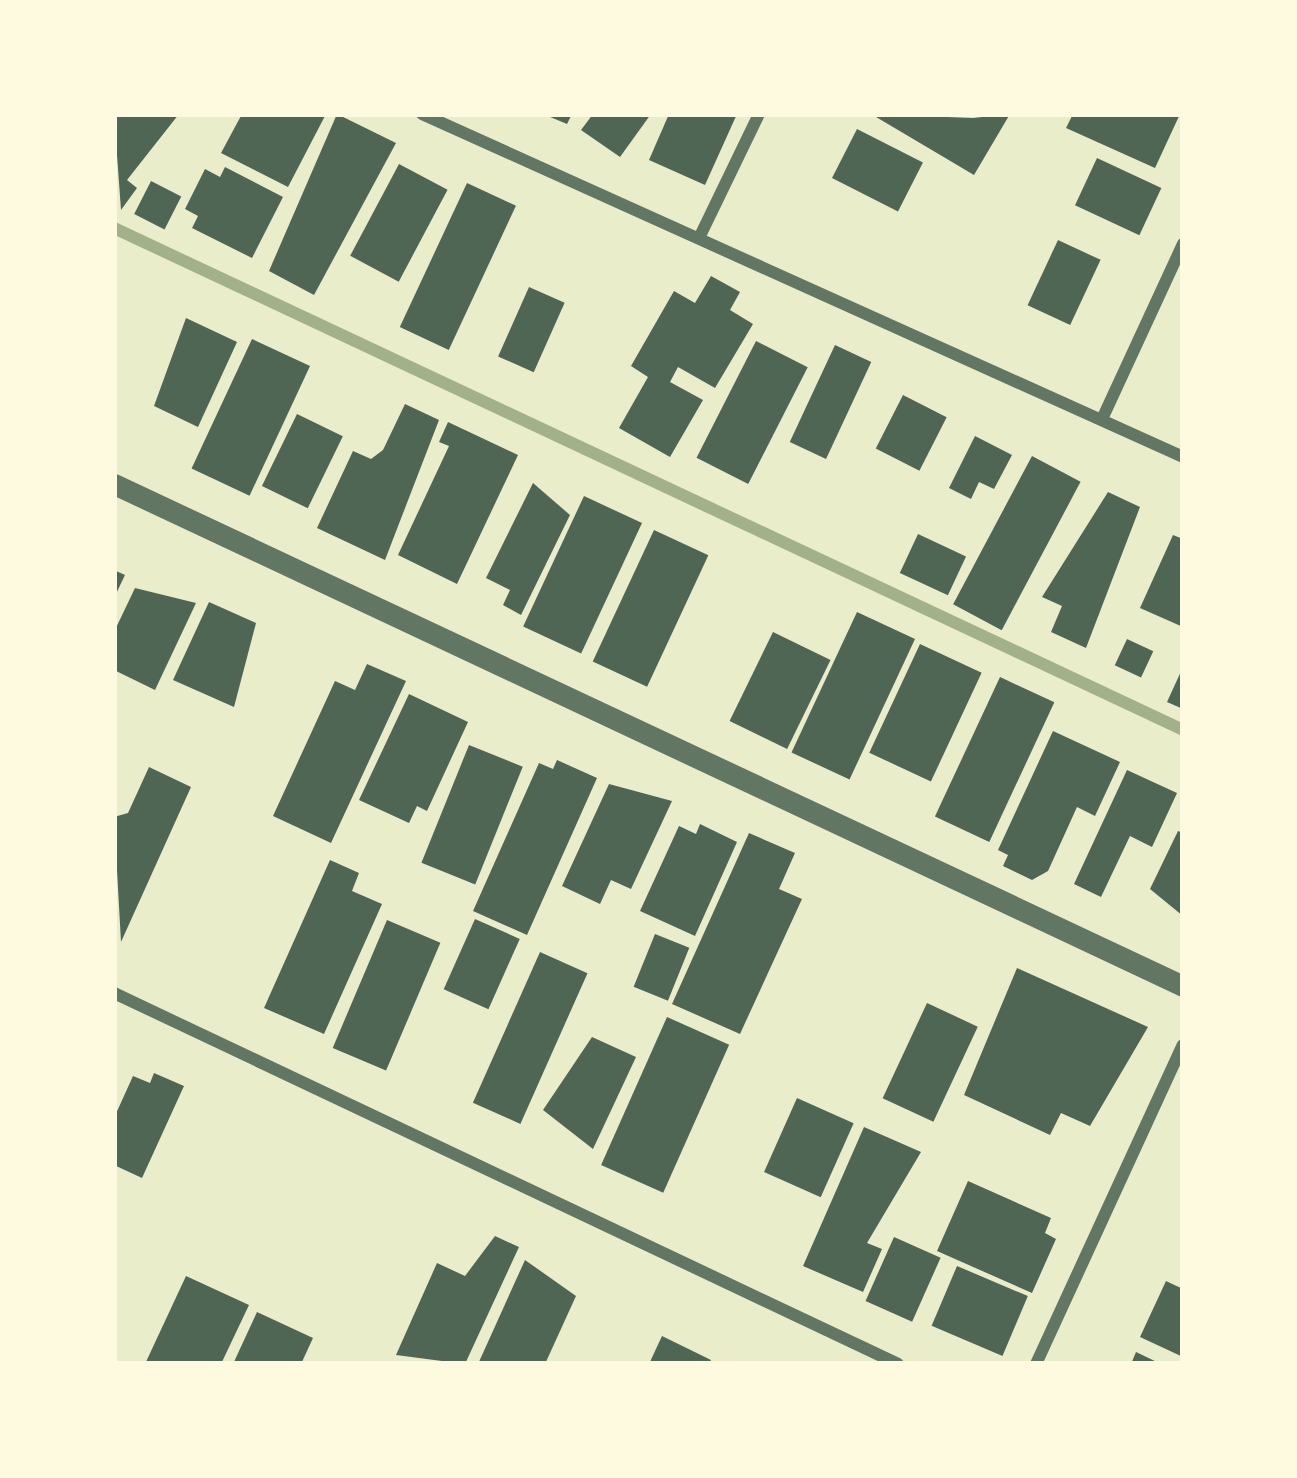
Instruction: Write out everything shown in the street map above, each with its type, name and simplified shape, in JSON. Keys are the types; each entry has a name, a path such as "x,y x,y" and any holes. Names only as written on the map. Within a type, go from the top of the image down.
{"street":[{"path":"422,114 700,234 1183,457"},
{"path":"700,234 759,114"},
{"path":"1103,418 1183,244"},
{"path":"114,484 1183,986"},
{"path":"114,993 898,1364"},
{"path":"1036,1364 1183,1045"}],"building":[{"path":"114,114 179,114 127,180 137,188 121,210"},
{"path":"242,114 326,114 288,187 221,153"},
{"path":"337,114 396,143 314,295 269,271"},
{"path":"543,114 572,114 567,124"},
{"path":"593,114 651,114 620,157 581,130"},
{"path":"669,114 737,114 705,185 649,160"},
{"path":"871,114 973,118 1010,114 974,175"},
{"path":"1073,114 1180,114 1155,168 1066,128"},
{"path":"857,129 923,163 898,212 832,178"},
{"path":"1097,158 1161,188 1139,235 1075,205"},
{"path":"399,164 448,190 399,282 350,256"},
{"path":"225,167 283,197 252,258 192,228 198,216 185,209 205,169 220,177"},
{"path":"151,181 181,196 164,229 134,214"},
{"path":"467,183 516,206 449,350 400,327"},
{"path":"1058,240 1101,260 1070,325 1028,305"},
{"path":"711,276 740,292 730,310 753,324 715,388 678,367 670,382 703,400 670,457 619,428 648,377 631,366 674,291 695,303"},
{"path":"529,287 565,303 534,372 498,356"},
{"path":"186,318 237,342 198,427 154,406"},
{"path":"252,339 310,366 250,496 192,469"},
{"path":"756,341 808,367 748,484 697,458"},
{"path":"835,345 871,362 826,459 790,442"},
{"path":"903,395 947,417 919,471 876,448"},
{"path":"405,404 439,420 385,560 317,528 353,451 371,459 383,450"},
{"path":"297,414 343,436 308,508 262,486"},
{"path":"448,422 518,455 457,584 398,555 449,446 439,442"},
{"path":"975,436 1012,455 994,489 979,482 971,499 949,488"},
{"path":"1032,456 1081,482 1002,630 953,604"},
{"path":"533,483 570,515 521,615 503,605 510,590 486,578"},
{"path":"1108,492 1140,507 1086,648 1051,632 1062,606 1042,597"},
{"path":"584,496 642,523 581,654 523,627"},
{"path":"654,530 708,555 647,687 593,661"},
{"path":"918,534 966,556 948,595 900,573"},
{"path":"1173,535 1183,539 1183,627 1140,608"},
{"path":"114,570 125,575 114,598"},
{"path":"135,588 196,603 155,690 114,670 114,632"},
{"path":"209,602 256,623 234,707 173,680"},
{"path":"857,612 915,639 849,780 791,752"},
{"path":"773,632 831,660 787,749 730,721"},
{"path":"1127,639 1153,651 1141,678 1115,665"},
{"path":"920,644 982,673 931,781 869,753"},
{"path":"367,664 406,681 331,843 273,816 335,681 355,690"},
{"path":"1183,667 1183,709 1167,702"},
{"path":"1000,677 1054,702 989,842 935,817"},
{"path":"409,694 468,722 427,811 417,806 409,823 359,800"},
{"path":"1053,731 1120,762 1095,816 1077,807 1048,871 1032,880 1003,866 1008,855 998,850"},
{"path":"469,745 523,767 475,884 421,863"},
{"path":"557,760 597,778 527,935 473,911 539,763 553,769"},
{"path":"149,767 191,787 121,942 114,817 128,813"},
{"path":"1127,770 1177,793 1152,847 1130,836 1101,897 1074,884"},
{"path":"609,784 672,801 631,889 611,880 600,904 562,886"},
{"path":"700,824 737,842 695,936 640,911 679,826 696,834"},
{"path":"1178,831 1183,833 1183,916 1150,889"},
{"path":"749,833 795,853 779,889 802,899 740,1034 672,1004"},
{"path":"330,860 359,873 352,891 382,904 324,1034 264,1008"},
{"path":"475,919 520,939 488,1009 444,989"},
{"path":"387,920 440,943 386,1071 333,1048"},
{"path":"655,934 689,948 668,1001 634,987"},
{"path":"540,952 588,973 520,1124 473,1103"},
{"path":"1017,968 1148,1027 1090,1126 1061,1113 1050,1135 964,1095"},
{"path":"927,1003 978,1027 933,1122 883,1098"},
{"path":"667,1017 729,1045 663,1193 601,1165"},
{"path":"592,1037 636,1057 593,1149 543,1110"},
{"path":"154,1073 184,1086 142,1178 114,1165 114,1118 133,1076 150,1083"},
{"path":"797,1098 854,1123 821,1197 764,1172"},
{"path":"864,1127 921,1152 867,1243 882,1249 863,1292 803,1266"},
{"path":"968,1181 1051,1218 1045,1233 1056,1239 1032,1293 937,1251"},
{"path":"495,1236 519,1247 465,1364 396,1355 437,1263 465,1276"},
{"path":"894,1237 941,1258 912,1322 866,1301"},
{"path":"525,1260 576,1296 545,1364 478,1364"},
{"path":"957,1266 1028,1296 1002,1356 932,1326"},
{"path":"186,1276 249,1305 221,1364 145,1364"},
{"path":"1166,1281 1183,1289 1183,1357 1140,1337"},
{"path":"257,1312 313,1338 301,1364 233,1364"},
{"path":"662,1336 711,1360 709,1364 649,1364"},
{"path":"1136,1352 1161,1364 1131,1364"}],"waterway":[{"path":"114,228 1183,730"}]}
